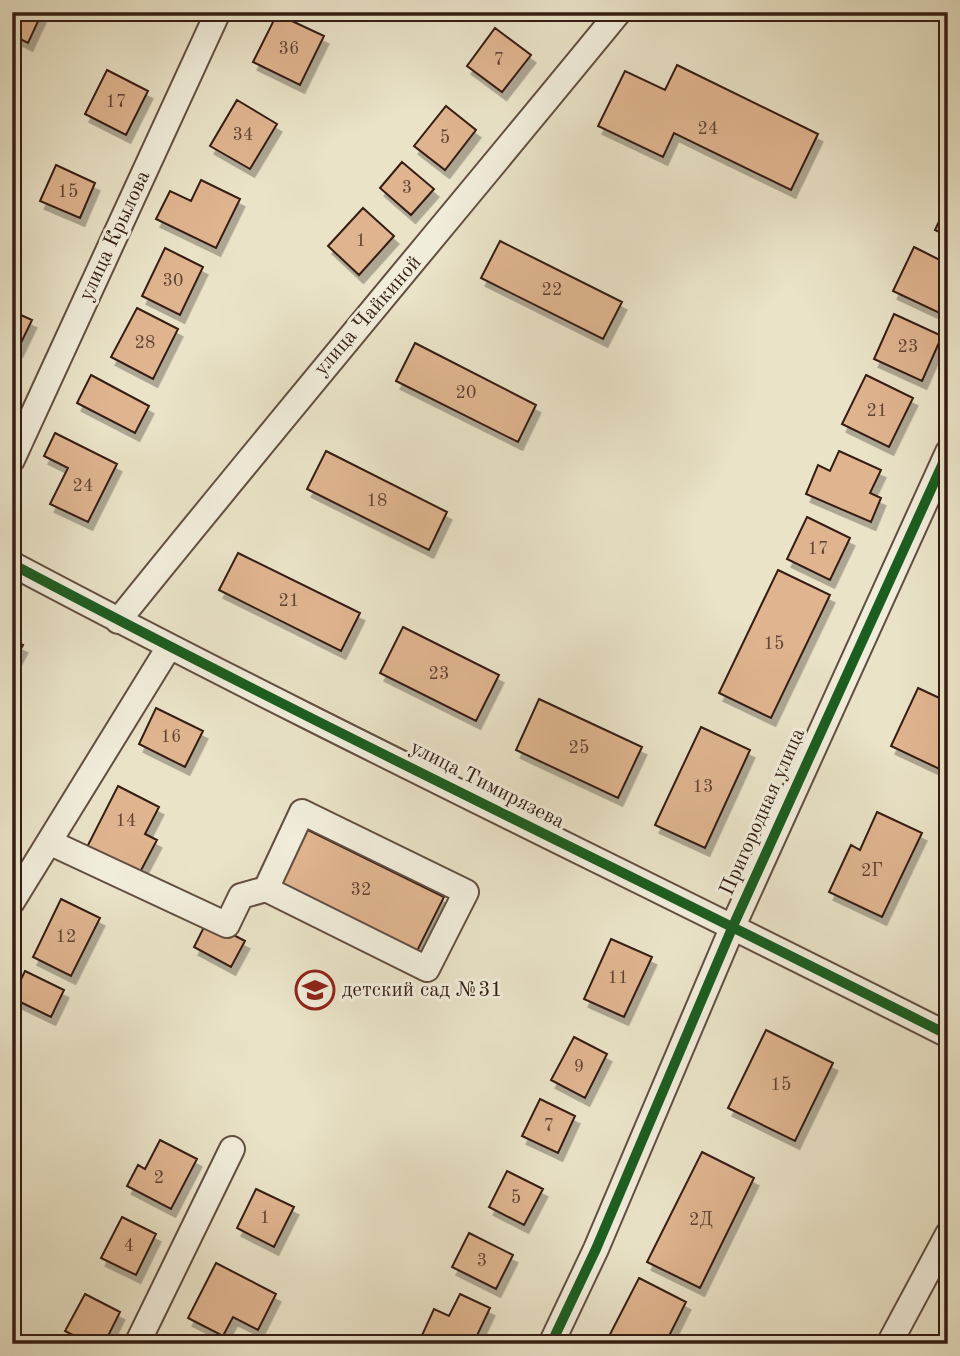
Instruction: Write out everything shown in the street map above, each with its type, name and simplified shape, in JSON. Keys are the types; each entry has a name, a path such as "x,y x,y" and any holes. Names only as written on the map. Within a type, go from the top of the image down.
{"street":[{"name":"улица Крылова","path":"12,460 218,12"},
{"name":"улица Чайкиной","path":"118,621 317,375 410,268 619,12"},
{"name":"Пригородная улица","path":"551,1344 596,1249 733,926 948,452"},
{"name":"улица Тимирязева","path":"12,564 169,647 948,1035"},
{"path":"12,902 169,647"},
{"path":"49,842 227,925 242,896 266,889 427,969 466,892 302,812 266,889"},
{"path":"137,1344 232,1149"},
{"path":"889,1344 948,1234"}],"building":[{"path":"12,12 36,12 41,15 28,43 12,35"},
{"path":"277,14 324,36 300,85 253,62"},
{"path":"495,28 531,55 502,92 467,66"},
{"path":"677,65 818,134 791,190 674,133 663,157 598,126 625,71 665,90"},
{"path":"107,70 148,91 126,135 85,114"},
{"path":"237,100 277,124 250,169 210,146"},
{"path":"446,106 476,130 445,170 414,146"},
{"path":"402,162 434,189 411,215 380,188"},
{"path":"56,165 95,183 80,218 40,201"},
{"path":"201,180 240,199 216,248 156,219 170,191 191,201"},
{"path":"948,202 948,236 935,230"},
{"path":"363,208 394,236 359,275 328,246"},
{"path":"500,241 622,302 603,339 481,278"},
{"path":"914,247 948,264 948,317 893,291"},
{"path":"165,248 203,267 180,315 142,296"},
{"path":"137,308 178,329 153,379 111,357"},
{"path":"12,311 32,320 18,349 12,346"},
{"path":"894,314 942,336 922,381 874,359"},
{"path":"415,343 536,405 518,442 396,381"},
{"path":"91,375 149,406 135,433 77,403"},
{"path":"866,375 913,398 889,447 842,424"},
{"path":"55,433 117,464 88,522 50,504 68,468 44,456"},
{"path":"326,451 447,512 429,550 307,489"},
{"path":"839,451 881,470 870,493 881,498 871,522 806,494 818,465 830,471"},
{"path":"807,517 850,538 830,580 787,559"},
{"path":"238,553 360,613 341,651 219,590"},
{"path":"778,570 830,595 771,718 719,693"},
{"path":"403,627 499,675 476,721 380,673"},
{"path":"12,640 23,645 12,666"},
{"path":"918,688 948,702 948,773 891,746"},
{"path":"539,699 642,747 618,798 516,750"},
{"path":"156,708 203,731 185,767 139,744"},
{"path":"701,727 750,750 705,848 655,825"},
{"path":"118,786 159,807 145,834 157,840 138,876 86,849"},
{"path":"877,812 922,833 882,917 829,892 851,845 860,850"},
{"path":"306,829 444,897 417,951 279,882"},
{"path":"61,899 100,918 71,976 33,957"},
{"path":"207,921 245,941 231,967 194,947"},
{"path":"611,939 652,957 624,1017 584,999"},
{"path":"25,971 64,990 51,1017 12,998"},
{"path":"766,1030 833,1063 795,1141 728,1108"},
{"path":"574,1037 607,1054 585,1098 551,1080"},
{"path":"540,1099 575,1116 558,1153 522,1136"},
{"path":"160,1140 197,1159 171,1209 127,1186 138,1165 145,1169"},
{"path":"702,1152 754,1178 700,1288 647,1262"},
{"path":"507,1171 543,1189 524,1225 489,1207"},
{"path":"256,1189 294,1207 274,1247 237,1228"},
{"path":"122,1217 156,1234 136,1275 101,1258"},
{"path":"469,1233 513,1255 496,1289 452,1267"},
{"path":"216,1263 276,1294 258,1330 233,1317 223,1336 188,1318"},
{"path":"639,1278 686,1302 665,1344 605,1344"},
{"path":"85,1294 120,1312 104,1344 90,1344 65,1331"},
{"path":"460,1294 490,1308 473,1344 418,1344 434,1309 449,1316"}],"cycle path":[{"path":"551,1344 596,1249 733,926 948,452"},
{"path":"12,564 362,743 948,1035"}],"place":[{"name":"детский сад №31","path":"315,990"}]}
